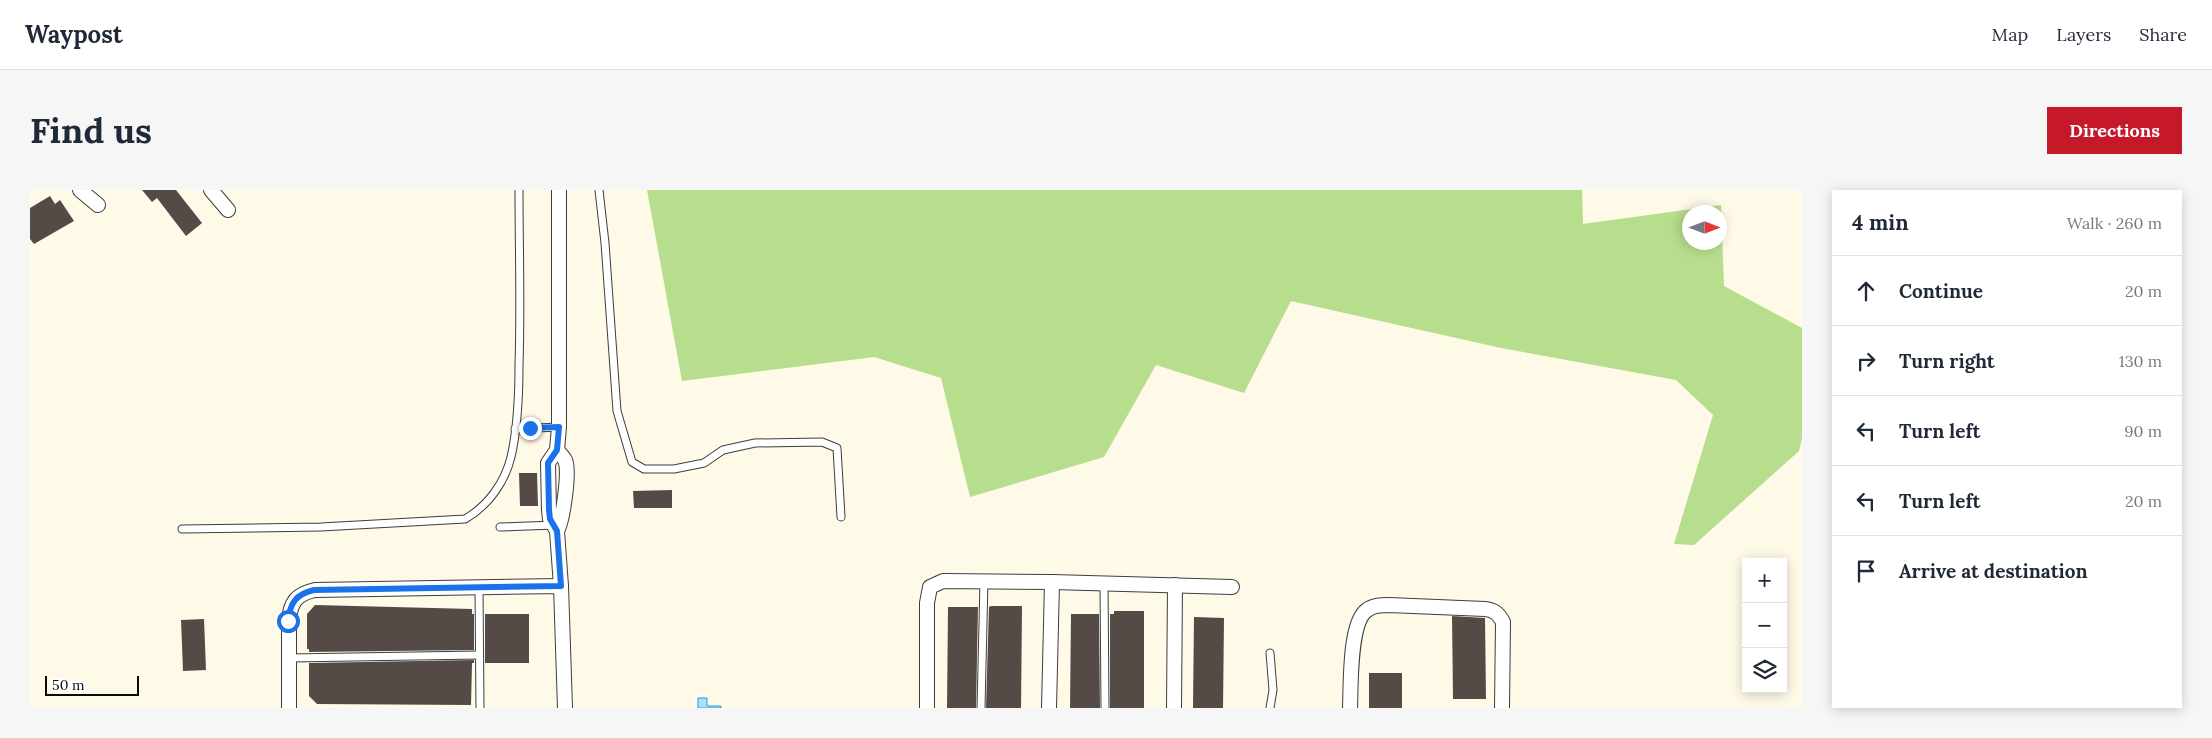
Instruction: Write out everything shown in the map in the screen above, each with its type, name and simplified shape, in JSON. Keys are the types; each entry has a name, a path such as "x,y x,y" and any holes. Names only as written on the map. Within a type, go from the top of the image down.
{"street":[{"path":"80,190 98,205"},
{"path":"211,190 228,210"},
{"path":"559,190 559,427 557,450 565,463 564,510 557,527 565,708"},
{"path":"927,708 927,603 930,587 943,581 1232,587"},
{"path":"1050,708 1052,582"},
{"path":"1174,708 1175,585"},
{"path":"289,708 290,607 295,598 305,592 314,590 479,586 561,586"},
{"path":"1350,708 1355,632 1359,619 1366,610 1376,606 1389,605 1485,608 1493,610 1499,615 1502,622 1502,708"}],"lane":[{"path":"182,529 321,527 465,519 477,512 499,486 511,457 515,429 520,328 519,190"},
{"path":"599,190 605,243 617,411 632,462 644,469 674,469 704,463 724,450 755,443 822,442 837,448 841,517"},
{"path":"515,429 559,427"},
{"path":"500,527 557,527"},
{"path":"981,708 984,581"},
{"path":"1104,583 1105,708"},
{"path":"479,586 480,708"},
{"path":"1270,653 1272,690 1270,708"},
{"path":"288,658 479,655"}],"green space":[{"path":"647,190 1582,190 1583,224 1682,210 1682,250 1723,250 1724,286 1802,328 1802,438 1799,451 1694,545 1674,544 1713,415 1676,380 1501,348 1291,301 1244,393 1156,365 1104,457 970,497 941,378 874,357 682,381"}],"water":[{"path":"698,698 707,698 707,706 721,706 721,708 698,708"}],"building":[{"path":"142,190 176,190 202,223 186,236 157,198 152,202"},
{"path":"50,196 55,204 60,200 74,221 34,244 30,239 30,208"},
{"path":"519,473 537,473 538,506 520,506"},
{"path":"672,490 672,508 634,508 633,491"},
{"path":"315,605 472,609 472,614 474,614 474,650 309,652 309,649 307,649 307,614"},
{"path":"1022,606 1021,708 986,708 989,607"},
{"path":"948,607 978,607 976,708 947,708"},
{"path":"1114,611 1144,611 1144,708 1110,708 1110,614 1114,614"},
{"path":"485,614 529,614 529,663 485,663"},
{"path":"1071,614 1099,614 1100,708 1070,708"},
{"path":"1452,616 1485,618 1486,699 1453,699"},
{"path":"1194,617 1224,618 1223,708 1193,708"},
{"path":"204,619 206,670 183,671 181,620"},
{"path":"474,660 474,663 472,663 471,705 317,704 309,696 309,663"},
{"path":"1369,673 1402,673 1402,708 1369,708"}],"route":[{"path":"288,621 290,607 295,598 305,592 314,590 561,586 557,531 550,519 549,510 548,463 550,457 557,450 559,427 530,428"}]}
